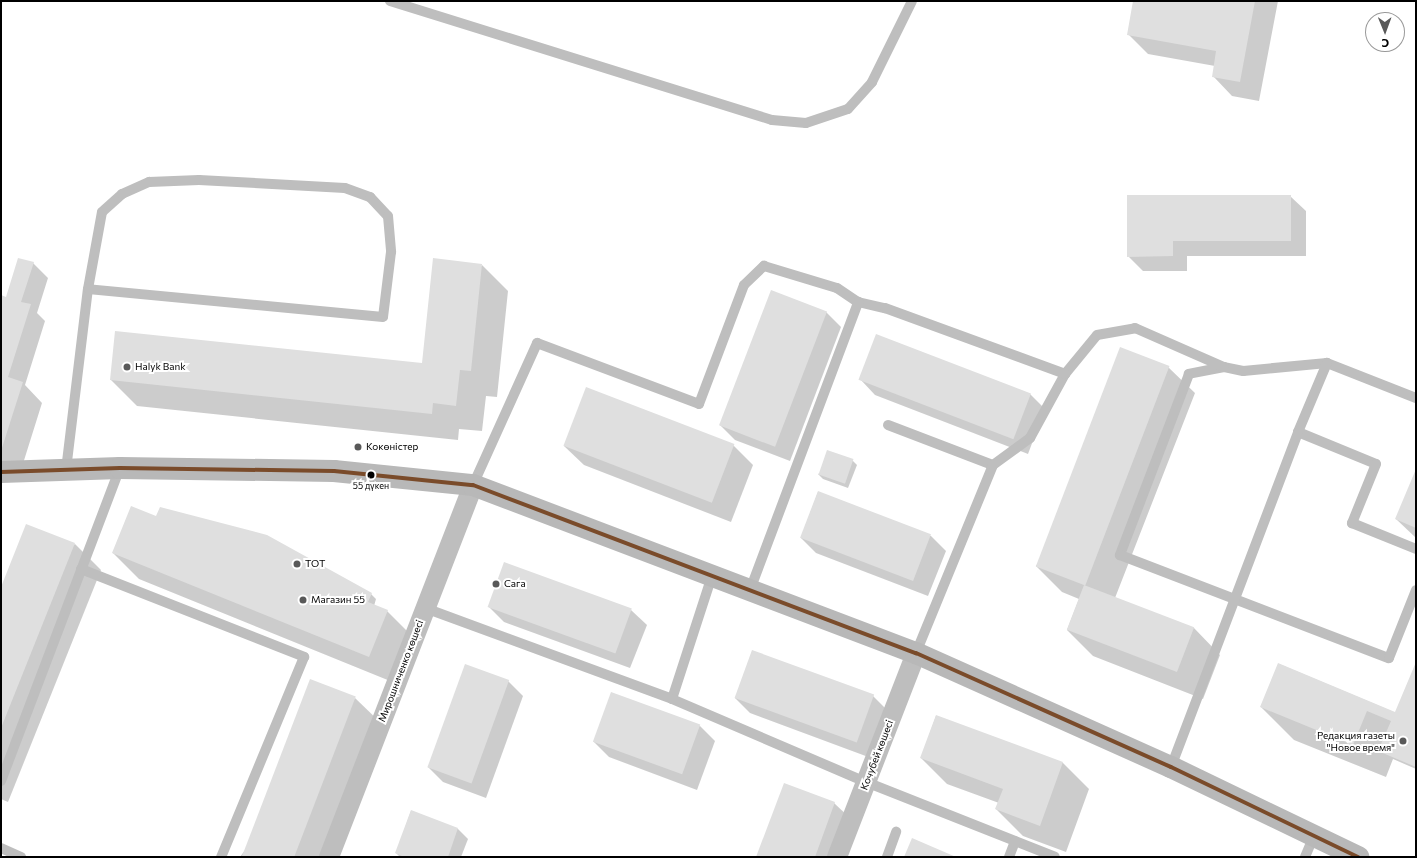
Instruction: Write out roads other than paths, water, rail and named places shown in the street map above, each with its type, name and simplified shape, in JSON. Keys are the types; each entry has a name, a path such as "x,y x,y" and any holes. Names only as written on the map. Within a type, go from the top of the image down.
{"street":[{"path":"1,472 120,468 334,471 473,484 916,653 1171,767 1358,857"},
{"name":"Мирошниченко көшесі","path":"332,856 473,484"},
{"name":"Кочубей көшесі","path":"837,857 916,653"}],"lane":[{"path":"390,1 772,120 806,123 848,109 872,82 912,1"},
{"path":"66,470 88,289 102,212 122,194 149,182 199,180 345,188 370,197 388,216 391,252 383,317 88,289"},
{"path":"473,484 537,343 699,404 744,285 764,266 837,288 858,302 885,308 1065,374"},
{"path":"750,590 858,302"},
{"path":"916,653 993,465 1030,438 1065,374 1097,335 1135,328 1224,367 1243,371 1327,363 1416,398"},
{"path":"1171,767 1298,432 1327,363"},
{"path":"1224,367 1189,374 1120,555 1389,658 1416,590"},
{"path":"888,425 993,465"},
{"path":"1298,432 1376,464 1352,523 1416,549"},
{"path":"1,781 120,468"},
{"path":"81,569 304,657 221,857"},
{"path":"672,699 712,576"},
{"path":"425,608 672,699 866,782 1055,857"},
{"path":"886,857 896,832"},
{"path":"1305,857 1314,836"},
{"path":"1009,857 1015,841"},
{"path":"1,848 21,857"}],"place":[{"name":"Halyk Bank","path":"127,367"},
{"name":"Кокөністер","path":"358,447"},
{"name":"55 дүкен","path":"371,475"},
{"name":"ТОТ","path":"297,564"},
{"name":"Сага","path":"496,584"},
{"name":"Магазин 55","path":"303,600"},
{"name":"Редакция газеты \"Новое время\"","path":"1403,741"}]}
